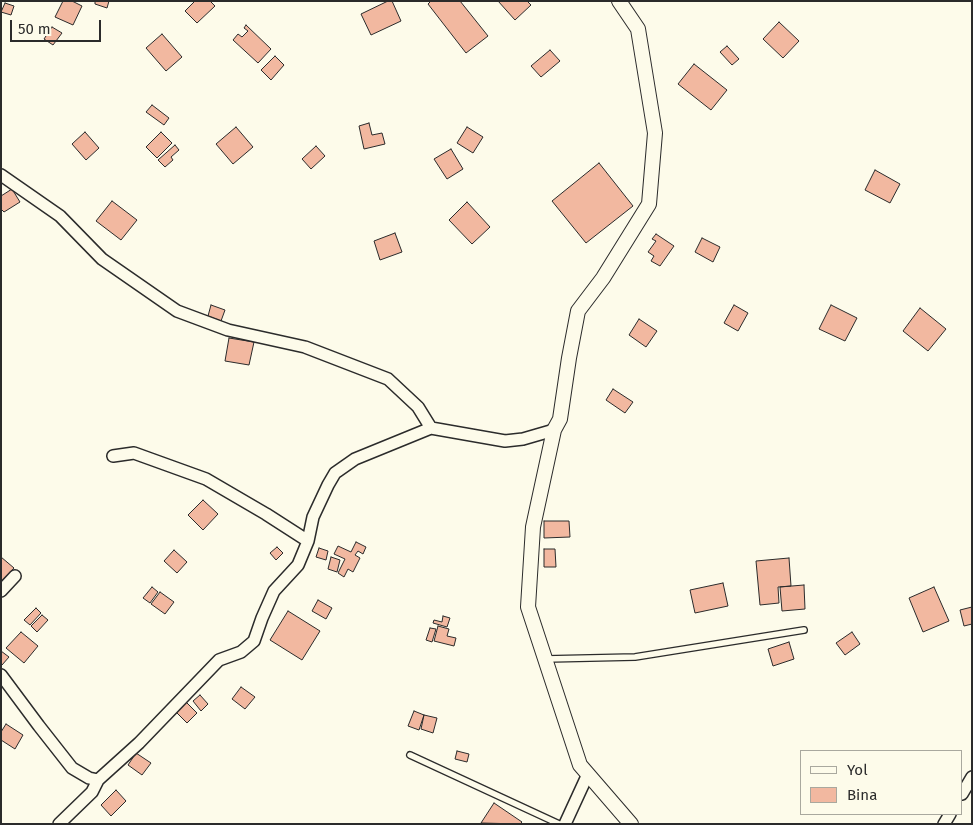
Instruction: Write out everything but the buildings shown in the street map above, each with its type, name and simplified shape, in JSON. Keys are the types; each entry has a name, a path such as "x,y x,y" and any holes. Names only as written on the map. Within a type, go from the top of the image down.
{"street":[{"path":"619,1 638,29 655,133 649,204 603,278 578,311 568,358 560,419 554,430 533,528 528,607 580,765 631,824"},
{"path":"1,175 60,216 102,259 177,310 228,330 305,347 388,379 418,407 431,428"},
{"path":"59,824 92,792 98,780 139,744 219,660 241,652 254,640 274,591 298,565 308,541 313,517 335,473 355,459 431,428 505,442 554,430"},
{"path":"113,456 134,453 206,479 308,541"},
{"path":"1,591 15,576"},
{"path":"1,675 72,768 89,778 98,780"},
{"path":"565,824 588,774"},
{"path":"963,792 972,777"}],"lane":[{"path":"544,659 636,657 804,630"},
{"path":"410,755 559,824"}]}
